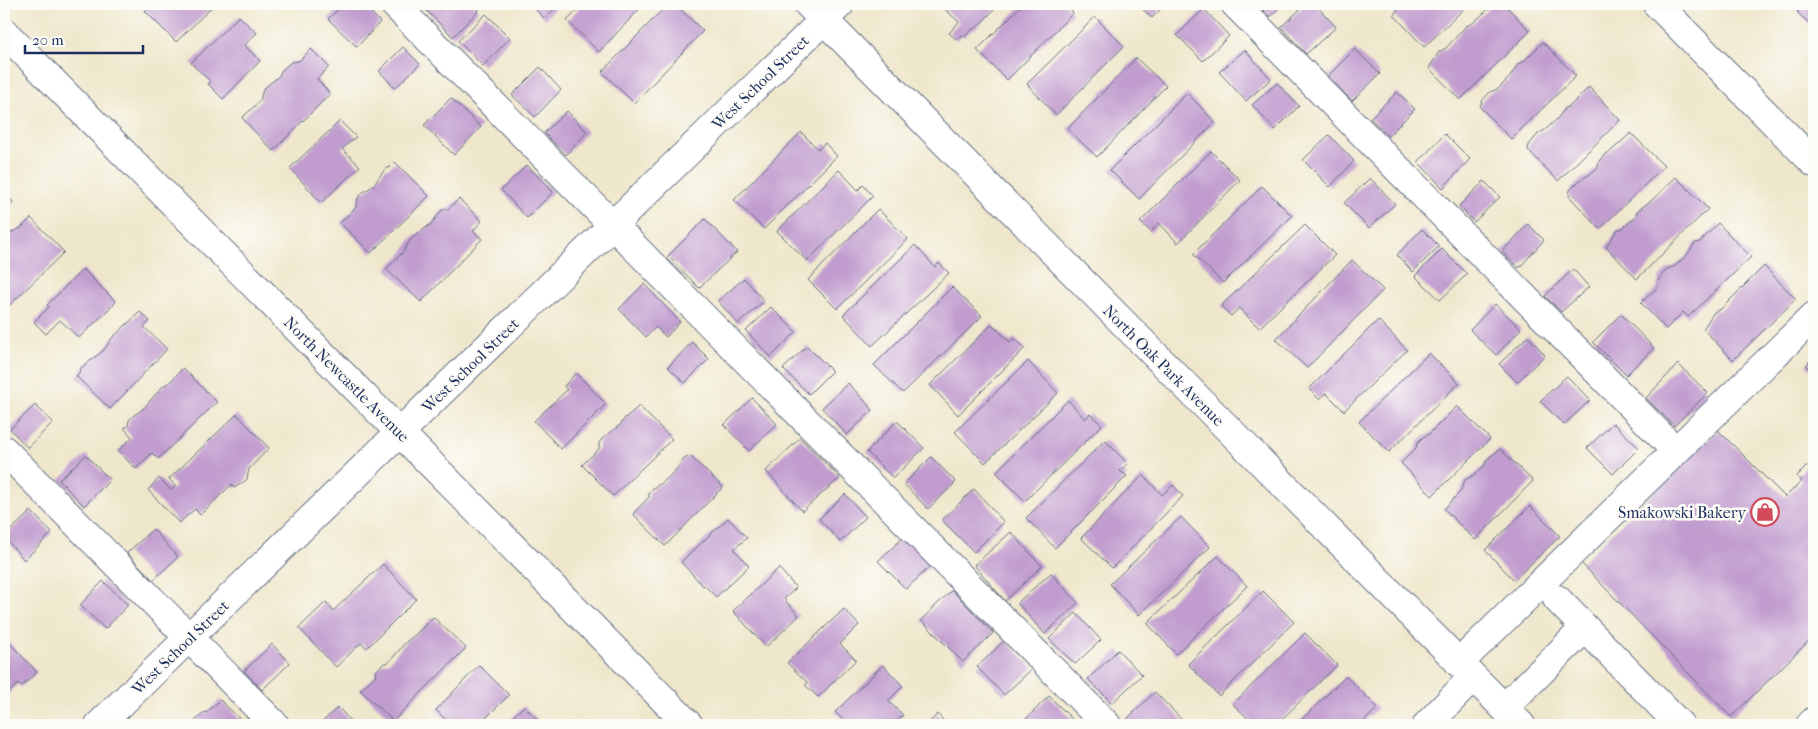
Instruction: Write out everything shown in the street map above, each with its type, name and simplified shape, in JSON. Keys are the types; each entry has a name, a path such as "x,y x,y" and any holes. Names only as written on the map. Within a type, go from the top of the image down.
{"street":[{"path":"394,4 1107,725"},
{"path":"1235,4 1676,451"},
{"path":"1657,4 1814,162"},
{"name":"West School Street","path":"100,725 613,225 824,9"},
{"name":"North Oak Park Avenue","path":"824,9 1512,717"},
{"name":"North Newcastle Avenue","path":"4,32 689,725"},
{"path":"1427,725 1466,670 1676,451 1814,316"},
{"path":"4,450 275,725"},
{"path":"1557,599 1680,725"},
{"path":"1512,717 1585,628"},
{"path":"1810,725 1814,721"}],"building":[{"path":"152,4 215,4 176,42 145,11"},
{"path":"344,4 363,4 380,22 357,47 328,19"},
{"path":"420,4 473,4 479,10 453,37"},
{"path":"530,4 559,4 545,19"},
{"path":"583,4 644,4 599,52 567,21"},
{"path":"668,4 675,4 703,31 634,103 602,72"},
{"path":"941,4 1000,4 975,29 964,37 962,35 957,40 949,33 959,22"},
{"path":"1023,4 1065,4 1073,13 1007,80 977,50"},
{"path":"1137,4 1166,4 1152,18"},
{"path":"1257,4 1283,4 1270,17"},
{"path":"1306,4 1315,4 1336,27 1306,54 1281,27"},
{"path":"1401,4 1469,4 1424,47 1394,15"},
{"path":"1494,4 1504,4 1530,31 1460,100 1429,68 1439,52 1446,48 1466,26 1473,23"},
{"path":"1792,4 1814,4 1814,20 1810,24 1797,12 1799,11"},
{"path":"1204,9 1229,36 1203,61 1177,35"},
{"path":"486,14 510,38 483,66 458,41"},
{"path":"239,16 257,33 244,45 260,61 223,99 208,84 211,82 191,63"},
{"path":"1095,17 1124,46 1056,115 1027,84"},
{"path":"1543,42 1576,76 1511,139 1480,107 1482,101 1490,92 1498,89 1510,77 1518,64 1523,62"},
{"path":"403,47 420,64 395,88 379,71"},
{"path":"311,49 329,67 317,79 330,94 273,151 242,118 260,101 263,89 279,76 281,71 291,62 299,61"},
{"path":"1355,49 1380,74 1352,101 1328,76"},
{"path":"1245,50 1271,79 1246,101 1219,72"},
{"path":"1136,58 1166,86 1097,157 1067,129"},
{"path":"540,67 561,90 535,117 512,95"},
{"path":"1277,83 1299,106 1275,130 1252,105"},
{"path":"1589,87 1620,120 1558,181 1528,150 1529,145 1538,134 1557,119 1565,108 1570,106"},
{"path":"1397,92 1415,109 1388,136 1370,118"},
{"path":"1187,93 1215,122 1139,199 1110,170"},
{"path":"451,98 481,127 454,155 424,125"},
{"path":"567,111 587,132 566,155 544,133"},
{"path":"340,121 356,137 342,149 360,166 321,203 290,168"},
{"path":"801,132 818,149 825,143 837,156 764,229 734,200"},
{"path":"1631,133 1664,166 1600,229 1569,196 1570,190 1598,167 1599,161 1605,154 1610,152"},
{"path":"1445,134 1470,159 1443,188 1418,162"},
{"path":"1329,135 1354,161 1330,187 1303,160"},
{"path":"1211,151 1240,180 1178,243 1159,223 1151,232 1140,222"},
{"path":"395,162 429,196 371,253 340,223 356,207 358,198 362,193 373,186 385,169"},
{"path":"527,165 553,192 527,218 501,190"},
{"path":"839,170 858,190 863,185 873,196 807,261 777,231"},
{"path":"1676,177 1708,209 1637,279 1606,247 1617,230 1623,228 1635,217 1637,211 1652,200"},
{"path":"1370,178 1395,204 1369,228 1344,203"},
{"path":"1484,181 1500,197 1474,222 1459,206"},
{"path":"1262,186 1292,216 1223,283 1193,254"},
{"path":"4,192 13,202 4,211"},
{"path":"459,199 482,221 473,231 482,239 421,302 386,269 403,252 411,239 431,224 442,210 448,209"},
{"path":"878,209 908,239 837,309 808,280"},
{"path":"31,218 64,252 4,311 4,243 12,232 21,228"},
{"path":"705,219 737,252 699,288 668,256"},
{"path":"1718,223 1751,257 1688,317 1683,312 1666,329 1641,303 1658,287 1659,279 1667,269 1675,266 1687,255 1695,243 1700,242"},
{"path":"1528,224 1544,240 1519,268 1502,252"},
{"path":"1305,225 1335,255 1259,328 1239,308 1231,316 1221,306"},
{"path":"1422,229 1439,246 1413,272 1397,255"},
{"path":"915,245 935,267 939,263 949,273 872,346 843,315"},
{"path":"1442,249 1467,274 1440,300 1415,276"},
{"path":"1352,260 1383,290 1307,368 1276,339"},
{"path":"1764,266 1796,299 1733,360 1703,329 1714,312 1721,309"},
{"path":"83,269 116,302 79,338 60,320 46,334 34,322 49,307 47,305"},
{"path":"1573,269 1589,287 1561,312 1545,296"},
{"path":"744,278 764,301 738,324 718,301"},
{"path":"644,284 680,322 666,337 656,327 646,337 619,309"},
{"path":"952,287 982,316 903,393 874,365"},
{"path":"1495,304 1521,329 1496,355 1470,330"},
{"path":"771,307 796,332 771,357 746,331"},
{"path":"140,312 150,321 144,327 167,349 110,409 76,376 81,368 104,350 111,339"},
{"path":"1621,314 1654,348 1626,375 1593,342"},
{"path":"1378,320 1407,350 1344,411 1326,393 1319,399 1309,389"},
{"path":"992,324 1010,342 1014,338 1025,348 958,415 930,385"},
{"path":"1528,336 1545,355 1517,382 1499,364"},
{"path":"692,342 709,359 685,383 668,367"},
{"path":"807,346 832,371 809,394 783,369"},
{"path":"1429,353 1459,383 1389,452 1359,422"},
{"path":"1814,357 1814,373 1806,365"},
{"path":"1028,361 1058,393 985,463 955,432"},
{"path":"1678,364 1708,393 1674,426 1646,398"},
{"path":"183,368 217,402 158,459 152,453 136,469 118,451 132,437 124,428 128,426 129,420 143,409 163,386 170,382"},
{"path":"576,373 606,404 561,449 534,421 567,390 564,386"},
{"path":"1567,376 1590,400 1564,425 1540,401"},
{"path":"848,383 873,410 847,435 822,408"},
{"path":"752,398 777,424 749,451 724,425"},
{"path":"1068,400 1085,419 1090,414 1102,425 1025,501 996,472"},
{"path":"35,405 53,422 28,448 10,429"},
{"path":"639,406 672,439 613,496 582,465 599,449 599,443 602,439 620,425"},
{"path":"1457,406 1490,439 1432,496 1401,463 1416,448 1417,443 1429,434"},
{"path":"237,414 269,448 249,469 247,479 244,482 234,488 232,484 200,515 195,509 179,523 148,490 159,478 171,490 176,486 169,479"},
{"path":"897,421 924,448 893,478 867,452"},
{"path":"1613,423 1639,448 1613,474 1587,448"},
{"path":"1718,430 1785,497 1802,481 1797,476 1807,466 1814,474 1814,636 1731,717 1581,563"},
{"path":"800,438 840,478 802,511 766,471"},
{"path":"1105,440 1128,464 1120,471 1127,476 1055,548 1026,518"},
{"path":"1500,449 1533,481 1475,540 1444,509 1460,492 1465,480 1474,475 1484,466 1487,459"},
{"path":"86,455 110,480 84,506 59,480"},
{"path":"690,456 723,487 665,546 633,514 649,497 649,492 662,483 684,459"},
{"path":"931,457 956,482 928,509 904,484"},
{"path":"1143,475 1162,495 1173,485 1183,496 1112,568 1081,538"},
{"path":"974,489 1004,522 974,552 942,520"},
{"path":"845,494 866,517 840,542 819,519"},
{"path":"1530,506 1560,536 1514,580 1485,550"},
{"path":"31,511 52,533 24,560 4,537"},
{"path":"1181,517 1210,547 1139,615 1110,584"},
{"path":"728,518 747,538 734,549 749,566 716,597 681,562"},
{"path":"153,529 178,557 153,580 127,553"},
{"path":"1011,532 1042,566 1005,601 974,565"},
{"path":"905,536 933,564 906,589 878,561"},
{"path":"1218,556 1247,586 1176,654 1147,623"},
{"path":"383,564 416,599 367,648 361,643 336,667 299,628 326,602 333,611"},
{"path":"779,568 796,588 784,599 799,616 766,647 733,611"},
{"path":"1051,573 1078,603 1045,634 1017,603"},
{"path":"103,581 128,605 105,629 80,605"},
{"path":"952,590 993,633 963,662 921,620"},
{"path":"1263,591 1294,622 1219,696 1188,664"},
{"path":"844,609 859,625 840,644 856,660 818,697 805,685 808,683 787,663"},
{"path":"1076,613 1101,640 1075,664 1049,639"},
{"path":"433,617 466,648 393,721 360,690 375,676 376,671 384,663 389,662 407,641"},
{"path":"1305,633 1337,665 1276,725 1255,725 1233,704"},
{"path":"5,638 37,672 21,687 18,684 4,697 4,640"},
{"path":"1005,640 1033,668 1004,695 977,667"},
{"path":"272,644 290,663 262,690 244,671"},
{"path":"1118,650 1142,675 1112,703 1088,679"},
{"path":"479,665 509,695 479,725 451,725 436,710"},
{"path":"883,665 903,686 888,701 903,715 893,725 848,725 835,712"},
{"path":"1346,676 1378,708 1360,725 1296,725"},
{"path":"1155,692 1184,722 1180,725 1133,725 1127,719"},
{"path":"1049,696 1077,724 1022,725 1021,724"},
{"path":"220,700 246,725 191,725 206,713"},
{"path":"524,706 543,725 504,725"},
{"path":"338,707 354,725 319,725"},
{"path":"938,714 947,725 926,725"}],"place":[{"name":"Smakowski Bakery","path":"1765,512"}]}
